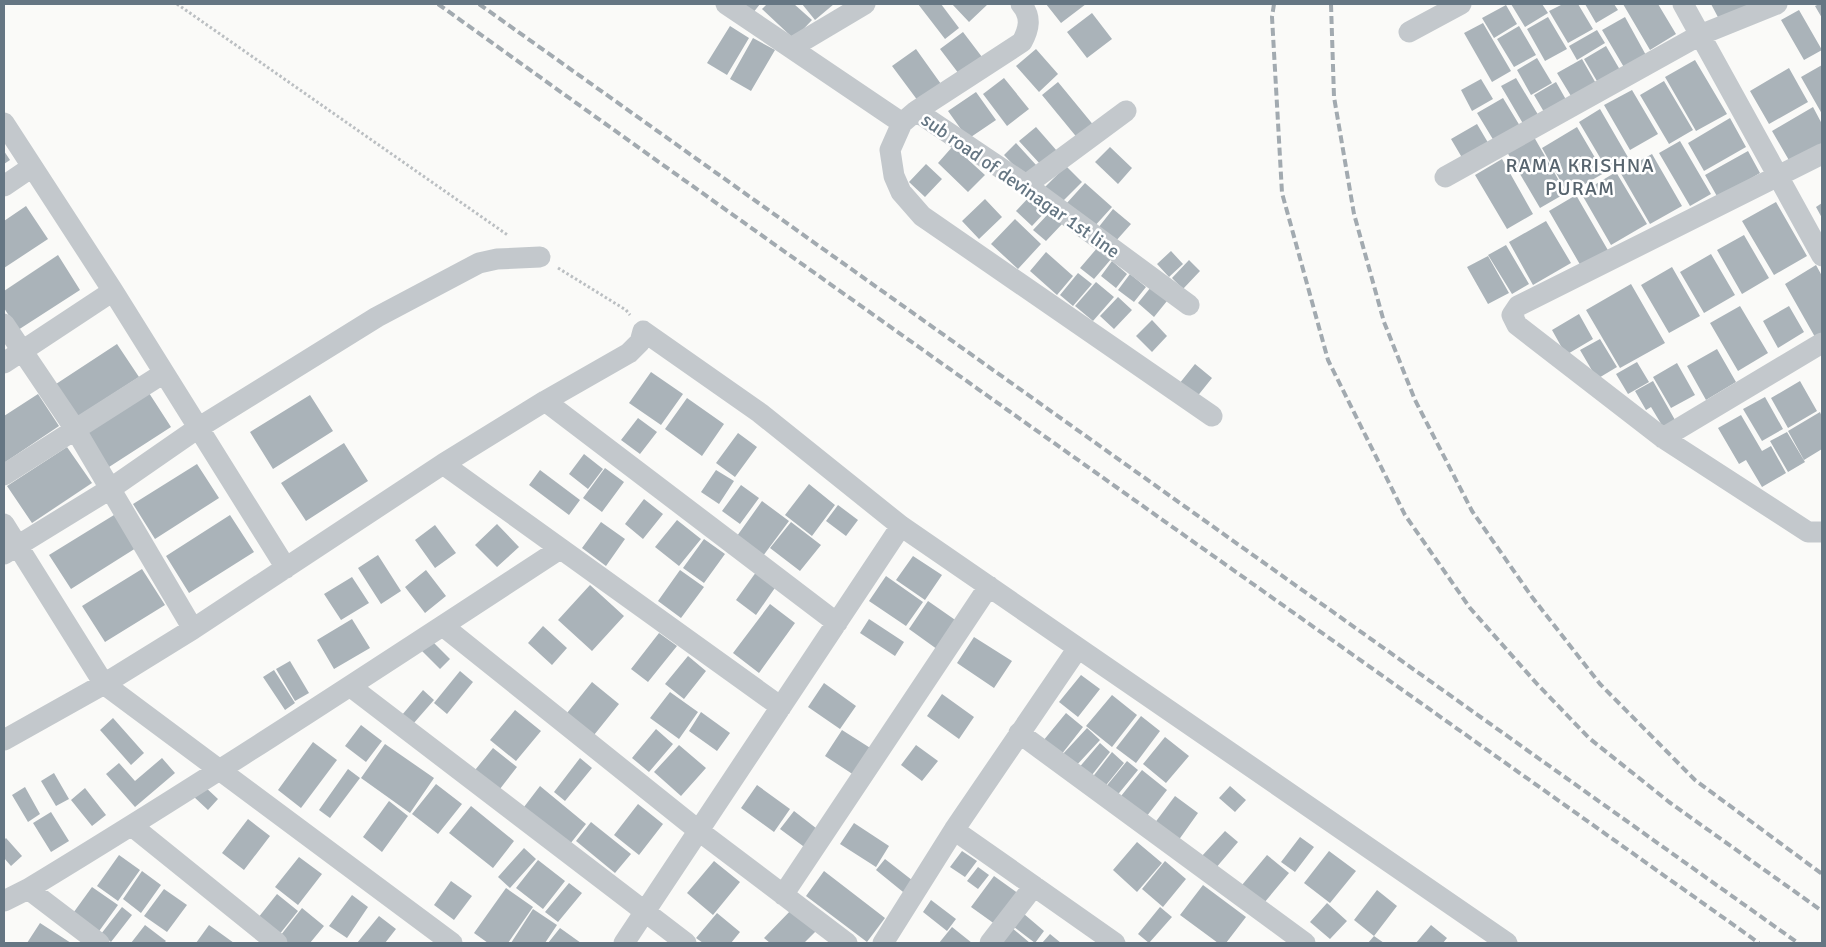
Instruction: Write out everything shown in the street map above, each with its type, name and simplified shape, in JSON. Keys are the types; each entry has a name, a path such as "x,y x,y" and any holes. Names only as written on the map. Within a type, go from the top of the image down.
{"street":[{"path":"726,4 791,48 909,117 890,150 894,176 901,192 922,216 1212,416"},
{"path":"791,48 865,4"},
{"name":"sub road of devinagar 1st line","path":"1021,4 1029,22 1028,31 1022,42 909,117 1026,185 1188,305"},
{"path":"1409,32 1461,4"},
{"path":"1684,4 1822,256"},
{"path":"1445,177 1700,35 1777,4"},
{"path":"1026,185 1126,111"},
{"path":"4,123 113,291 286,568"},
{"path":"1822,154 1518,306 1512,315 1517,325 1663,438 1808,532 1822,532"},
{"path":"4,186 32,167"},
{"path":"11,549 110,489 198,428 377,317 479,263 497,259 540,257"},
{"path":"4,363 113,291"},
{"path":"4,324 75,429 193,629"},
{"path":"4,740 104,684 193,629 443,464 545,401 629,353 640,342 643,331 760,413 901,526 1508,943"},
{"path":"1663,438 1822,343"},
{"path":"4,475 164,373"},
{"path":"545,401 837,623"},
{"path":"443,464 781,707"},
{"path":"4,524 11,549 104,684 452,943"},
{"path":"624,943 901,526"},
{"path":"4,901 28,889 132,826 219,769 351,687 560,549"},
{"path":"783,895 989,586"},
{"path":"443,626 699,831 846,943"},
{"path":"883,943 954,830 1078,648"},
{"path":"351,687 686,943"},
{"path":"1019,734 1305,943"},
{"path":"132,826 278,943"},
{"path":"954,830 1034,886 1093,937 1115,943"},
{"path":"990,943 1034,886"},
{"path":"28,889 99,943"}],"path":[{"path":"177,4 540,257 626,310 643,331"}],"building":[{"path":"742,4 760,4 753,13"},
{"path":"767,4 794,4 812,20 794,39 762,9"},
{"path":"802,4 834,4 815,20"},
{"path":"918,4 941,4 959,28 945,39"},
{"path":"952,4 988,4 969,22"},
{"path":"1046,4 1086,4 1061,23"},
{"path":"1511,4 1542,4 1548,13 1525,27"},
{"path":"1563,4 1578,4 1593,29 1568,43 1549,11"},
{"path":"1585,4 1614,4 1618,10 1596,23"},
{"path":"1623,4 1658,4 1676,34 1650,50"},
{"path":"1711,4 1750,4 1720,21"},
{"path":"1822,4 1822,18 1815,6"},
{"path":"1506,5 1517,24 1494,38 1482,18"},
{"path":"1799,10 1822,50 1804,60 1781,20"},
{"path":"1092,13 1112,39 1087,58 1067,32"},
{"path":"1548,17 1567,49 1545,61 1527,29"},
{"path":"1625,17 1647,57 1625,69 1602,30"},
{"path":"1483,23 1511,71 1492,82 1464,33"},
{"path":"730,26 749,38 727,75 707,63"},
{"path":"1519,26 1536,55 1514,67 1497,39"},
{"path":"1597,30 1605,43 1577,60 1569,46"},
{"path":"963,32 982,57 959,74 940,49"},
{"path":"753,38 775,50 751,91 730,79"},
{"path":"1606,46 1623,75 1601,88 1584,59"},
{"path":"916,49 941,84 918,101 892,66"},
{"path":"1036,49 1058,74 1039,92 1016,66"},
{"path":"1537,58 1552,83 1531,95 1517,70"},
{"path":"1582,59 1598,87 1574,101 1557,73"},
{"path":"1695,60 1727,114 1696,131 1665,77"},
{"path":"1822,65 1822,114 1801,77"},
{"path":"1789,68 1808,102 1769,124 1750,91"},
{"path":"1004,78 1029,109 1007,126 983,94"},
{"path":"1516,78 1540,118 1525,127 1501,86"},
{"path":"1481,79 1493,99 1472,111 1461,90"},
{"path":"1664,81 1693,130 1669,144 1640,95"},
{"path":"1058,82 1095,127 1079,140 1042,95"},
{"path":"1556,82 1569,105 1547,117 1534,95"},
{"path":"1632,90 1658,134 1630,150 1604,105"},
{"path":"976,92 996,120 968,139 948,111"},
{"path":"1503,98 1523,131 1497,146 1477,113"},
{"path":"1813,107 1822,124 1822,143 1790,162 1772,131"},
{"path":"1600,109 1629,159 1608,171 1579,122"},
{"path":"1730,118 1746,147 1704,171 1688,143"},
{"path":"1477,124 1490,146 1464,161 1451,139"},
{"path":"1036,127 1057,151 1041,165 1019,141"},
{"path":"1577,127 1604,173 1568,194 1542,148"},
{"path":"1534,137 1566,193 1540,208 1507,152"},
{"path":"1680,141 1711,194 1690,206 1659,153"},
{"path":"1016,143 1037,166 1025,177 1004,155"},
{"path":"953,146 985,175 968,192 938,163"},
{"path":"1110,147 1132,168 1118,184 1095,162"},
{"path":"4,151 10,160 4,164"},
{"path":"1748,151 1760,173 1718,198 1705,175"},
{"path":"1652,154 1682,206 1650,224 1620,172"},
{"path":"1502,159 1533,214 1507,229 1475,175"},
{"path":"926,164 942,179 925,197 909,182"},
{"path":"1066,166 1082,182 1061,203 1045,187"},
{"path":"1616,172 1647,224 1611,245 1581,193"},
{"path":"1085,183 1112,207 1093,228 1066,204"},
{"path":"1031,195 1047,210 1032,226 1016,211"},
{"path":"1576,195 1609,252 1582,268 1549,211"},
{"path":"985,199 1002,217 979,239 962,221"},
{"path":"1776,202 1807,256 1774,275 1742,221"},
{"path":"1822,203 1822,218 1816,207"},
{"path":"26,206 48,239 4,268 4,221"},
{"path":"1113,209 1131,224 1115,242 1098,228"},
{"path":"1050,212 1063,223 1046,241 1033,230"},
{"path":"1015,219 1041,244 1018,269 991,244"},
{"path":"1546,221 1571,263 1533,285 1509,242"},
{"path":"1744,235 1769,278 1742,294 1717,250"},
{"path":"1506,245 1529,284 1512,294 1488,255"},
{"path":"1098,247 1112,258 1094,279 1080,268"},
{"path":"1171,251 1183,264 1169,277 1157,264"},
{"path":"1046,252 1073,276 1057,295 1030,271"},
{"path":"1711,254 1735,295 1704,313 1680,272"},
{"path":"58,255 80,290 18,330 4,308 4,291"},
{"path":"1488,256 1509,293 1488,304 1467,267"},
{"path":"1189,260 1200,271 1183,289 1172,278"},
{"path":"1112,261 1127,274 1116,288 1101,276"},
{"path":"1816,265 1822,276 1822,333 1815,337 1785,284"},
{"path":"1672,267 1700,316 1669,333 1641,285"},
{"path":"1078,273 1092,284 1073,306 1060,295"},
{"path":"1130,274 1146,287 1134,302 1118,290"},
{"path":"1096,282 1114,297 1093,321 1075,306"},
{"path":"1631,284 1665,343 1620,368 1586,310"},
{"path":"1151,287 1167,301 1154,317 1138,303"},
{"path":"1118,297 1132,310 1114,329 1100,316"},
{"path":"1740,306 1768,353 1738,371 1710,323"},
{"path":"1789,306 1804,332 1778,348 1763,321"},
{"path":"1579,314 1593,339 1566,355 1552,330"},
{"path":"1152,320 1167,336 1152,352 1136,336"},
{"path":"1600,339 1617,367 1597,379 1580,350"},
{"path":"117,344 139,377 77,417 56,384"},
{"path":"1717,349 1736,382 1706,400 1687,366"},
{"path":"1637,362 1649,382 1628,394 1616,374"},
{"path":"1677,363 1695,395 1671,408 1653,377"},
{"path":"1195,364 1212,378 1196,398 1179,384"},
{"path":"651,372 683,394 661,425 629,403"},
{"path":"1653,381 1675,420 1663,427 1651,407 1646,410 1635,391"},
{"path":"1800,381 1817,411 1788,428 1771,398"},
{"path":"149,393 171,427 109,467 87,433"},
{"path":"38,394 59,426 4,463 4,416"},
{"path":"310,395 333,431 273,469 250,432"},
{"path":"1765,397 1783,429 1762,441 1743,409"},
{"path":"687,398 724,424 702,456 665,429"},
{"path":"1820,412 1822,417 1822,449 1804,460 1788,431"},
{"path":"1741,415 1762,451 1771,446 1786,473 1762,487 1746,460 1739,464 1718,428"},
{"path":"638,418 657,432 640,454 621,440"},
{"path":"1787,432 1805,462 1788,472 1770,441"},
{"path":"738,433 757,447 735,477 716,463"},
{"path":"344,443 368,481 306,521 281,483"},
{"path":"67,447 92,483 32,523 7,486"},
{"path":"584,454 603,469 588,489 569,474"},
{"path":"197,464 219,498 155,539 133,504"},
{"path":"605,468 624,482 602,512 583,498"},
{"path":"540,470 580,500 569,515 529,485"},
{"path":"716,470 734,481 719,504 701,492"},
{"path":"809,484 835,505 812,536 785,515"},
{"path":"741,485 759,498 740,524 722,511"},
{"path":"644,499 663,514 643,539 625,524"},
{"path":"762,501 789,521 763,556 737,536"},
{"path":"838,505 858,520 846,536 826,521"},
{"path":"114,515 136,548 71,589 49,555"},
{"path":"230,515 254,552 189,593 166,556"},
{"path":"677,520 701,539 679,566 655,547"},
{"path":"601,522 625,539 606,566 582,548"},
{"path":"791,522 821,545 800,571 770,548"},
{"path":"497,524 519,547 497,567 475,545"},
{"path":"435,525 456,553 435,568 415,540"},
{"path":"704,539 725,554 704,583 683,568"},
{"path":"378,555 401,591 381,604 358,568"},
{"path":"913,556 942,575 925,600 896,580"},
{"path":"759,568 779,582 756,615 736,600"},
{"path":"142,569 165,605 105,642 82,606"},
{"path":"426,570 446,596 425,613 405,587"},
{"path":"680,570 704,587 681,618 658,601"},
{"path":"886,576 923,602 906,626 869,601"},
{"path":"352,577 369,603 341,620 324,594"},
{"path":"590,585 624,616 592,651 558,620"},
{"path":"928,601 961,624 941,652 909,629"},
{"path":"770,604 795,623 759,673 733,653"},
{"path":"352,619 370,648 334,669 317,640"},
{"path":"869,619 904,642 895,656 860,633"},
{"path":"543,626 567,648 552,665 528,643"},
{"path":"659,633 677,646 648,682 631,669"},
{"path":"428,637 450,659 440,669 418,647"},
{"path":"974,637 1012,661 994,688 957,663"},
{"path":"688,656 706,671 684,699 665,684"},
{"path":"290,661 309,693 295,701 276,669"},
{"path":"274,670 295,703 285,710 263,677"},
{"path":"460,671 473,682 447,714 434,703"},
{"path":"1081,675 1100,689 1078,717 1059,702"},
{"path":"592,682 619,704 594,735 567,713"},
{"path":"824,683 856,706 840,729 808,707"},
{"path":"423,690 434,700 413,724 402,715"},
{"path":"670,692 698,712 679,739 650,718"},
{"path":"942,694 974,717 959,739 927,716"},
{"path":"1112,695 1137,715 1112,747 1086,726"},
{"path":"515,710 541,731 516,761 490,740"},
{"path":"701,712 730,733 717,751 689,731"},
{"path":"1066,713 1083,727 1061,755 1043,741"},
{"path":"1141,716 1160,731 1136,763 1116,748"},
{"path":"113,718 144,753 131,765 100,730"},
{"path":"361,725 382,741 366,762 345,746"},
{"path":"1087,728 1100,740 1075,767 1062,755"},
{"path":"656,729 673,744 649,772 632,758"},
{"path":"842,730 875,751 857,777 825,756"},
{"path":"1165,737 1189,756 1166,783 1143,764"},
{"path":"313,742 337,760 301,808 278,790"},
{"path":"1100,743 1110,752 1088,780 1077,770"},
{"path":"385,744 434,778 410,813 361,778"},
{"path":"679,745 706,768 681,796 654,772"},
{"path":"916,745 938,761 922,781 901,765"},
{"path":"493,748 517,767 496,794 471,775"},
{"path":"1112,752 1124,763 1103,789 1091,779"},
{"path":"162,758 175,773 135,807 106,774 119,763 135,781"},
{"path":"580,758 592,768 565,801 554,792"},
{"path":"1127,761 1138,770 1115,798 1104,789"},
{"path":"348,769 360,778 330,818 319,810"},
{"path":"1142,770 1167,790 1143,821 1117,801"},
{"path":"54,773 69,799 56,806 41,781"},
{"path":"436,784 462,804 438,834 412,814"},
{"path":"203,785 218,799 208,810 193,796"},
{"path":"757,785 790,809 774,832 741,808"},
{"path":"540,786 586,824 570,844 524,807"},
{"path":"1230,786 1246,800 1235,812 1219,798"},
{"path":"25,787 40,814 28,822 12,795"},
{"path":"85,788 106,815 92,826 71,800"},
{"path":"1175,796 1198,813 1178,841 1154,824"},
{"path":"389,801 408,816 382,852 363,837"},
{"path":"638,804 663,824 639,855 614,835"},
{"path":"471,806 514,841 493,868 449,833"},
{"path":"794,811 821,832 807,849 780,829"},
{"path":"51,812 69,841 51,852 33,823"},
{"path":"248,819 270,836 244,870 222,853"},
{"path":"591,822 631,854 615,873 576,841"},
{"path":"854,823 889,846 876,867 840,844"},
{"path":"1225,831 1238,842 1215,869 1201,857"},
{"path":"1300,837 1314,847 1295,872 1281,862"},
{"path":"6,838 22,856 11,866 4,858 4,840"},
{"path":"1137,842 1162,863 1137,892 1113,870"},
{"path":"524,848 536,859 510,888 498,877"},
{"path":"962,851 977,861 965,877 950,867"},
{"path":"1329,851 1356,871 1330,903 1304,883"},
{"path":"119,855 140,870 118,901 97,886"},
{"path":"1267,855 1289,873 1264,903 1242,885"},
{"path":"299,857 322,874 298,905 275,887"},
{"path":"885,859 917,884 908,896 876,870"},
{"path":"538,860 565,881 543,909 516,888"},
{"path":"714,861 740,882 713,915 687,893"},
{"path":"1165,861 1186,879 1163,907 1142,889"},
{"path":"978,867 989,875 978,889 967,881"},
{"path":"142,871 161,885 141,913 123,899"},
{"path":"824,871 885,918 867,942 806,896"},
{"path":"994,876 1022,896 999,927 971,907"},
{"path":"451,881 472,896 454,920 434,905"},
{"path":"569,883 582,893 558,922 545,912"},
{"path":"1203,885 1246,917 1226,943 1218,943 1180,915"},
{"path":"92,887 118,905 97,934 71,916"},
{"path":"506,888 533,907 508,943 488,943 474,933"},
{"path":"164,889 187,905 167,932 144,916"},
{"path":"1377,890 1397,906 1374,936 1354,920"},
{"path":"277,894 298,911 275,940 254,923"},
{"path":"352,895 368,907 347,938 329,926"},
{"path":"931,900 956,919 947,931 923,912"},
{"path":"1327,903 1347,921 1330,939 1310,922"},
{"path":"122,907 132,915 111,942 101,934"},
{"path":"794,907 818,929 804,943 770,943 764,938"},
{"path":"1160,907 1172,917 1149,943 1138,934"},
{"path":"302,908 324,926 310,943 281,943 277,940"},
{"path":"533,909 557,925 545,943 511,943"},
{"path":"717,913 740,932 731,943 703,943 696,938"},
{"path":"1024,914 1044,931 1035,943 1014,927"},
{"path":"379,916 396,929 385,943 357,943"},
{"path":"40,923 71,943 27,943"},
{"path":"145,925 166,941 164,943 131,943"},
{"path":"209,925 234,943 196,943"},
{"path":"1431,925 1447,938 1443,943 1416,943"},
{"path":"952,927 972,943 939,943"},
{"path":"1011,927 1030,943 1004,943 1000,940"},
{"path":"560,928 581,943 548,943"},
{"path":"1050,934 1061,943 1042,943"},
{"path":"1374,936 1384,943 1368,943"}],"railway":[{"path":"438,4 1759,943"},
{"path":"479,4 1798,943"},
{"path":"1274,4 1272,17 1282,193 1328,360 1405,515 1470,608 1538,685 1589,738 1669,802 1822,911"},
{"path":"1331,4 1334,97 1354,214 1384,322 1415,400 1472,511 1532,597 1600,684 1695,780 1822,874"}],"district":[{"name":"RAMA KRISHNA PURAM","path":"1580,176"}]}
